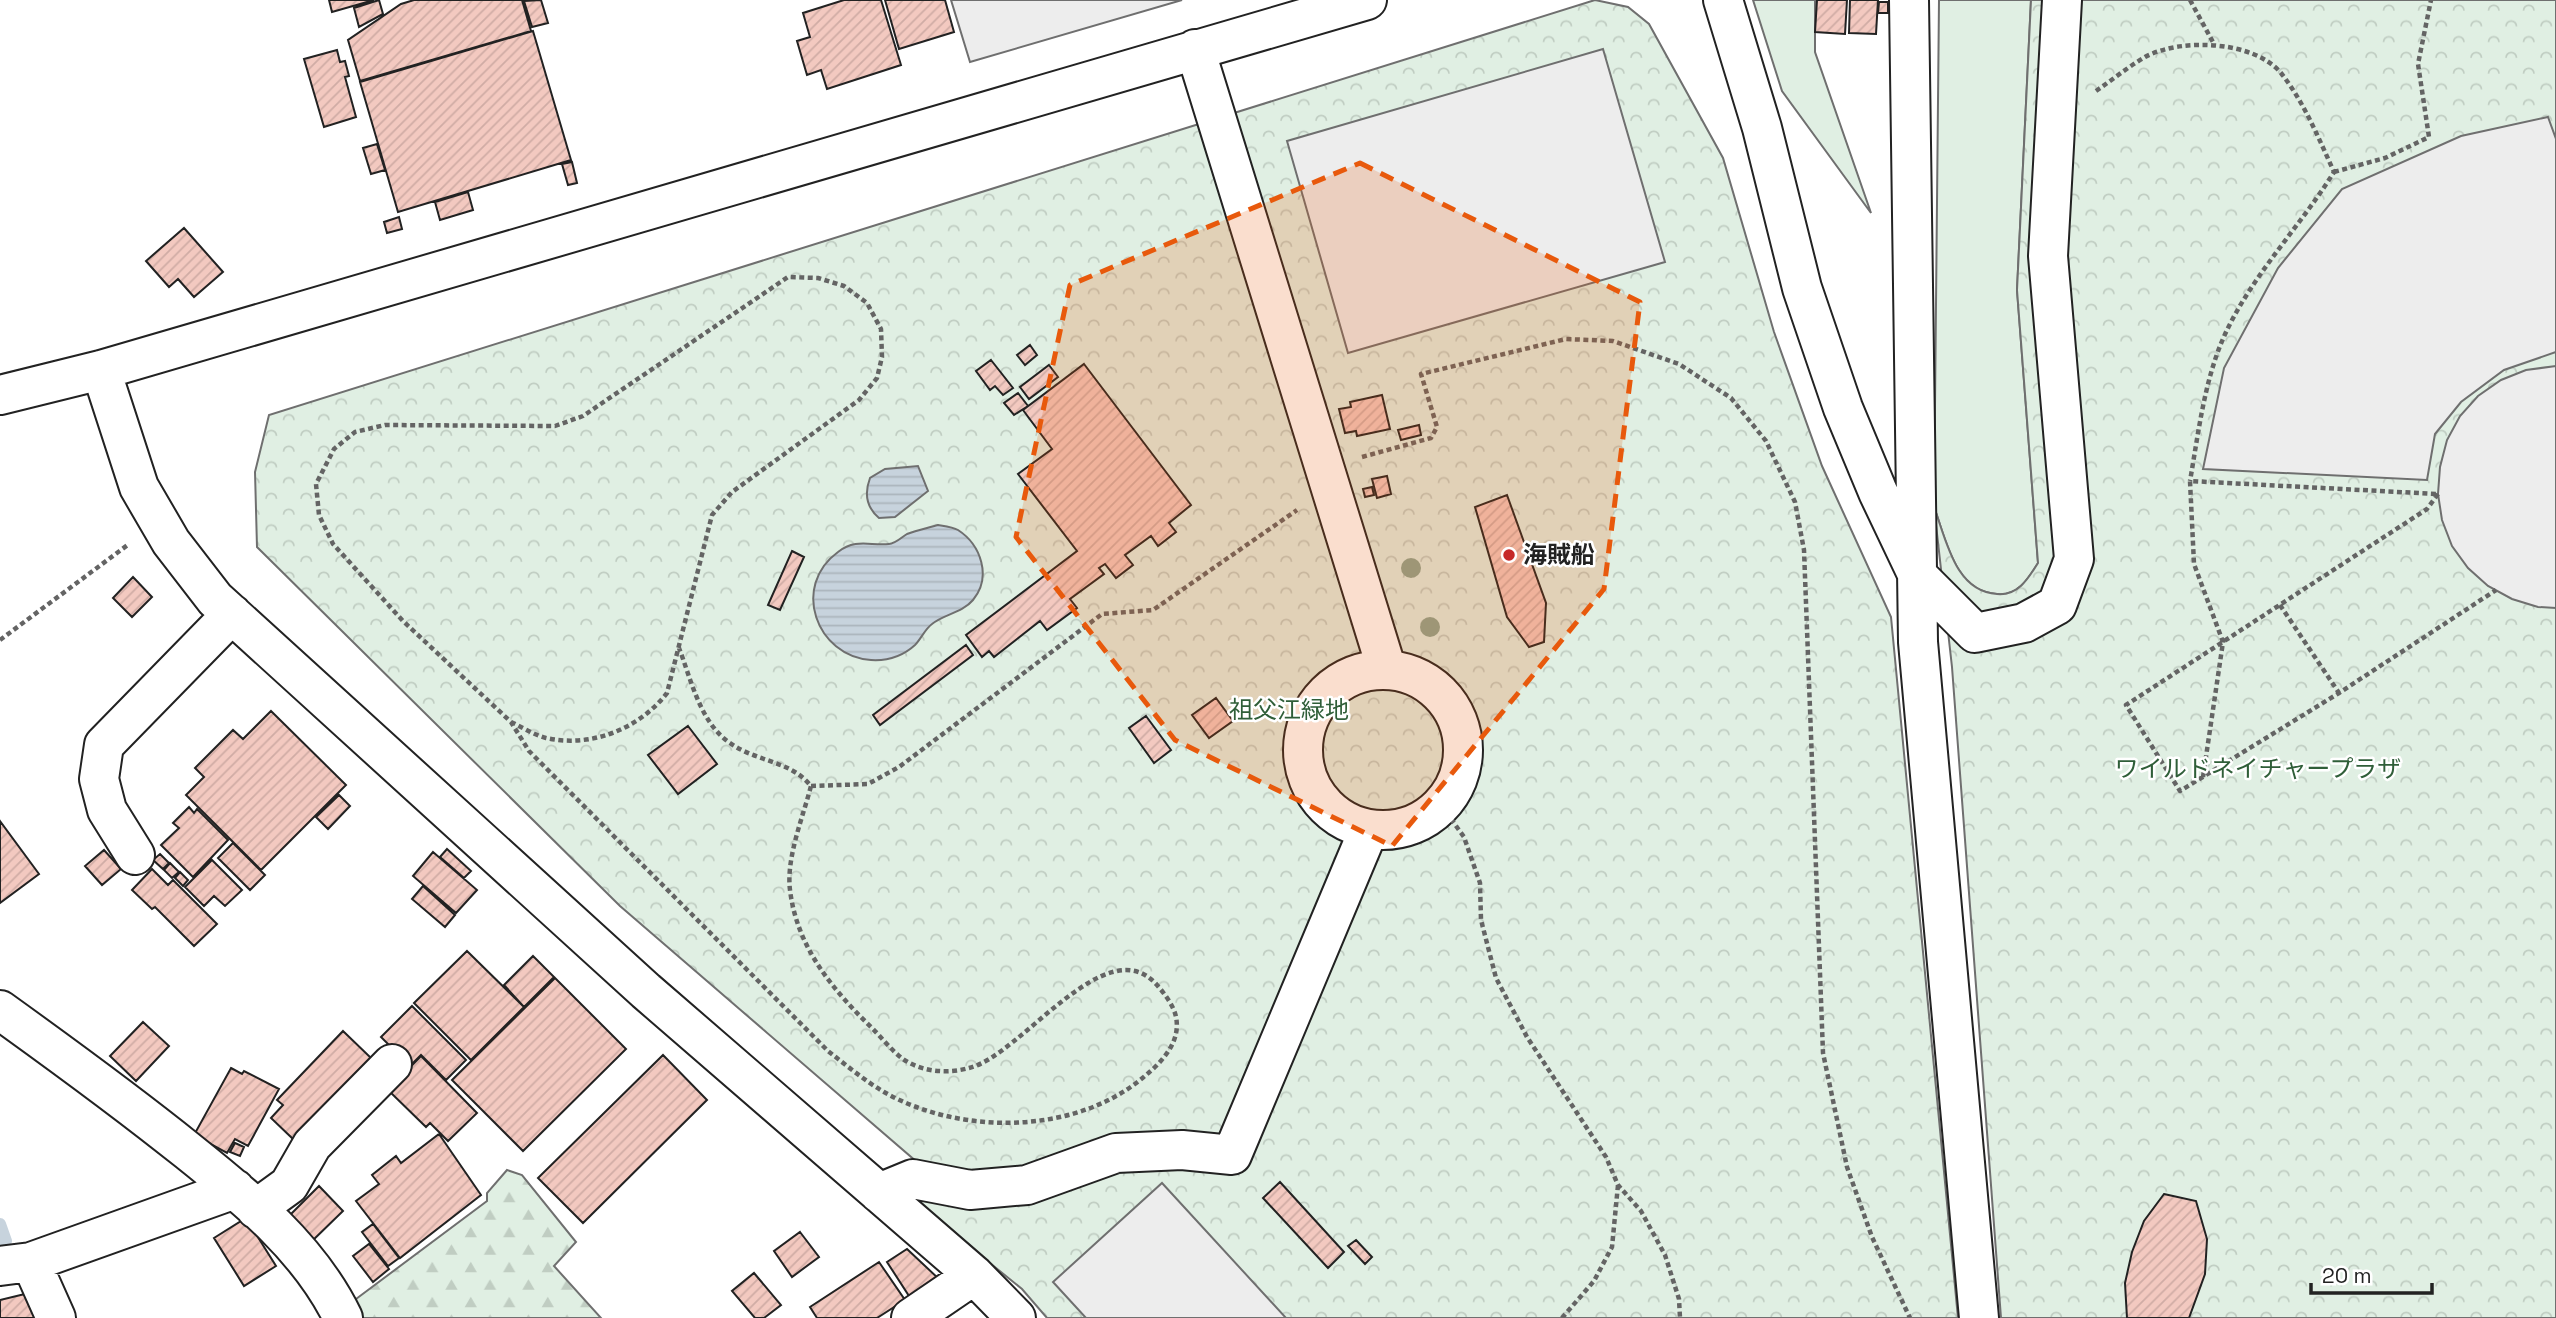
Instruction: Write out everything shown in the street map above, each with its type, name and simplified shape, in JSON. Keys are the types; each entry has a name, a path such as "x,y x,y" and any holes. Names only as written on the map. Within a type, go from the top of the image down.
{"street":[{"path":"1723,0 1762,128 1802,288 1835,384 1878,492 1918,576 1975,633 2024,623 2057,605 2074,559 2048,256 2062,0"},
{"path":"1909,0 1918,642 1979,1318"},
{"path":"0,395 101,370 1358,1"},
{"path":"1195,49 1387,670"},
{"path":"101,370 139,487 159,522 215,599 646,991 974,1275 1016,1318"},
{"path":"135,855 107,810 99,779 104,744 232,614"},
{"path":"1387,670 1412,675 1434,689 1451,708 1461,732 1463,758 1456,783 1441,805 1420,821 1396,829 1369,829 1344,821 1323,804 1309,781 1302,755 1306,728 1317,704 1336,685 1360,674 1387,670"},
{"path":"879,1193 913,1179 970,1190 1027,1185 1116,1153 1182,1150 1232,1155 1369,829"},
{"path":"0,1010 131,1105 246,1199 304,1254 331,1293 343,1318"},
{"path":"56,1318 15,1264 289,1185 312,1145 392,1064"},
{"path":"911,1318 974,1275"}],"path":[{"path":"2190,0 2215,45"},
{"path":"2203,777 2222,642 2194,564 2190,481 2205,400 2228,327 2261,271 2334,172 2385,158 2429,137 2418,64 2431,0"},
{"path":"2089,96 2147,56 2200,43 2239,48 2279,71 2310,119 2334,172"},
{"path":"511,722 544,738 571,740 607,735 652,712 667,693 712,515 732,492 859,400 877,378 882,357 881,329 866,303 844,286 818,278 788,277 583,416 555,426 385,425 355,432 334,449 316,484 319,515 333,544 403,621 511,722 528,751 818,1042 884,1092 959,1118 1008,1122 1053,1119 1096,1105 1139,1082 1163,1061 1176,1036 1176,1016 1151,978 1129,970 1107,972 1085,984 1000,1054 971,1068 936,1072 903,1059 837,993 807,951 789,889 793,857 811,786"},
{"path":"811,786 868,784 888,773 1102,614 1153,610 1327,477 1432,438 1437,427 1421,374 1566,339 1613,341 1679,364 1731,398 1766,441 1795,502 1804,550 1823,1053 1847,1167 1872,1237 1910,1318"},
{"path":"2190,481 2438,494 2427,509 2126,705 2180,791 2339,693 2496,590"},
{"path":"0,640 159,522"},
{"path":"2280,605 2339,693"},
{"path":"679,648 709,720 730,743 800,772 811,786"},
{"path":"1441,805 1464,837 1480,883 1482,920 1496,978 1527,1037 1606,1157 1618,1185 1641,1211 1665,1255 1679,1299 1680,1318"},
{"path":"1562,1318 1594,1281 1612,1247 1618,1185"}],"highlighted area":[{"path":"1360,163 1640,302 1604,589 1392,846 1175,740 1016,537 1070,285"}],"green space":[{"name":"祖父江緑地","path":"1595,0 1628,7 1649,24 1723,158 1774,332 1822,466 1891,617 1958,1318 1047,1318 1022,1289 918,1205 925,1169 620,906 257,547 255,472 269,415"},
{"path":"1753,0 1815,0 1815,52 1871,213 1782,91"},
{"path":"1939,0 2031,0 2017,290 2038,563 2022,585 2004,594 1983,591 1971,584 1962,574 1948,548 1934,507"},
{"name":"ワイルドネイチャープラザ","path":"2031,0 2556,0 2556,1318 2001,1318 1952,667 1934,507 1954,562 1971,584 1983,591 2004,594 2017,589 2038,563 2017,290"},
{"path":"507,1170 522,1175 576,1242 554,1266 601,1318 354,1318 348,1305 487,1201 487,1193"}],"shaded area":[{"path":"951,0 1182,0 970,62"},
{"path":"1603,49 1665,262 1348,353 1287,141"},
{"path":"2548,117 2556,139 2556,352 2504,370 2461,402 2435,434 2427,480 2203,469 2224,368 2278,268 2342,189 2461,136"},
{"path":"2556,366 2556,608 2538,607 2512,599 2488,586 2468,568 2452,546 2442,520 2438,494 2440,467 2447,440 2460,416 2478,396 2501,380 2526,370"},
{"path":"918,466 928,491 895,517 879,518 867,500 870,478 885,469"},
{"path":"938,525 958,530 973,544 978,553 983,572 979,591 973,600 964,608 932,624 915,645 894,657 871,660 852,656 836,646 824,633 816,617 813,600 816,583 824,566 838,552 851,545 891,544 907,534"},
{"path":"1162,1183 1286,1318 1086,1318 1053,1282"}],"building":[{"path":"329,0 374,0 332,12"},
{"path":"379,0 383,14 359,27 354,8"},
{"path":"414,0 522,0 531,31 360,81 348,40 401,4"},
{"path":"541,0 548,23 532,27 524,1"},
{"path":"844,0 881,0 901,65 827,89 821,70 807,75 797,41 810,37 803,13"},
{"path":"885,0 945,0 954,32 899,49"},
{"path":"1817,0 1847,0 1845,34 1815,32"},
{"path":"1850,0 1878,0 1876,34 1849,33"},
{"path":"1879,2 1888,2 1888,13 1878,13"},
{"path":"533,31 571,160 398,212 360,82"},
{"path":"337,50 340,62 345,61 349,76 345,77 356,117 324,127 304,59"},
{"path":"377,144 385,170 371,174 363,148"},
{"path":"572,162 577,183 568,185 562,164"},
{"path":"468,192 473,210 440,220 435,202"},
{"path":"399,217 402,229 387,233 384,222"},
{"path":"184,228 223,272 194,297 178,279 169,287 146,261"},
{"path":"1030,345 1037,355 1025,365 1017,355"},
{"path":"991,360 1013,388 1003,395 995,386 990,390 976,371"},
{"path":"1084,364 1191,505 1169,523 1176,532 1158,546 1151,536 1125,555 1133,565 1116,578 1105,564 1099,568 1104,574 1070,599 1077,608 1047,630 1040,621 994,657 989,651 982,657 966,635 1077,551 1018,474 1052,449 1023,410"},
{"path":"1049,365 1058,377 1029,399 1020,387"},
{"path":"1018,393 1028,406 1014,415 1004,403"},
{"path":"1382,395 1390,429 1357,436 1356,431 1345,433 1339,409 1351,407 1350,402"},
{"path":"1419,425 1421,435 1401,440 1398,430"},
{"path":"1387,476 1391,494 1377,498 1372,479"},
{"path":"1372,487 1374,495 1365,497 1363,489"},
{"name":"海賊船","path":"1507,495 1546,603 1544,642 1529,647 1507,617 1475,507"},
{"path":"792,551 804,557 780,610 768,605"},
{"path":"133,577 152,597 132,617 113,598"},
{"path":"966,645 973,655 880,725 873,715"},
{"path":"1216,698 1233,721 1209,738 1192,715"},
{"path":"271,711 346,785 261,870 186,795 204,777 195,768 233,730 243,739"},
{"path":"1146,716 1171,750 1154,763 1129,728"},
{"path":"688,726 717,764 678,794 648,755"},
{"path":"339,795 350,806 328,829 316,817"},
{"path":"189,807 194,813 197,809 228,840 193,877 161,845 179,828 173,823"},
{"path":"0,821 39,874 0,903"},
{"path":"233,843 265,875 250,890 218,858"},
{"path":"447,849 471,871 464,878 440,857"},
{"path":"104,850 121,869 102,885 85,866"},
{"path":"433,852 477,890 456,913 413,876"},
{"path":"160,854 169,863 163,869 153,860"},
{"path":"212,860 242,890 225,906 214,896 204,906 185,887"},
{"path":"170,863 179,872 172,878 164,870"},
{"path":"152,869 168,885 173,880 217,924 194,946 155,907 152,909 132,890"},
{"path":"180,872 188,880 183,886 175,878"},
{"path":"423,886 455,915 445,927 412,899"},
{"path":"467,951 524,1007 471,1060 414,1003"},
{"path":"533,956 554,977 524,1007 504,985"},
{"path":"555,978 626,1049 523,1151 452,1080"},
{"path":"412,1006 466,1060 446,1080 421,1055 410,1066 381,1037"},
{"path":"143,1022 169,1046 136,1081 110,1056"},
{"path":"343,1031 371,1058 293,1139 271,1118 283,1105 277,1100"},
{"path":"663,1055 707,1100 583,1223 538,1178"},
{"path":"421,1056 477,1113 448,1141 430,1123 426,1127 388,1090"},
{"path":"231,1068 242,1074 244,1071 279,1089 248,1146 235,1139 227,1153 194,1135"},
{"path":"439,1134 481,1195 400,1258 356,1201 379,1184 372,1175 396,1156 401,1163"},
{"path":"235,1143 244,1147 240,1156 230,1152"},
{"path":"1280,1182 1344,1252 1328,1268 1263,1198"},
{"path":"319,1186 343,1211 309,1244 285,1220"},
{"path":"2164,1194 2196,1201 2207,1239 2205,1274 2189,1318 2127,1318 2125,1283 2132,1252 2144,1221"},
{"path":"246,1218 276,1266 244,1286 214,1238"},
{"path":"373,1224 399,1258 388,1266 362,1232"},
{"path":"800,1232 819,1257 792,1277 774,1251"},
{"path":"1356,1240 1372,1257 1365,1264 1348,1246"},
{"path":"369,1244 389,1269 373,1282 353,1256"},
{"path":"907,1249 940,1280 911,1299 887,1262"},
{"path":"879,1262 905,1300 877,1318 817,1318 810,1307"},
{"path":"754,1273 781,1305 764,1318 755,1318 732,1291"},
{"path":"29,1293 35,1318 0,1318 0,1300"}],"waterway":[{"path":"0,1224 6,1241 0,1242"}],"place":[{"name":"海賊船","path":"1509,555"}]}
